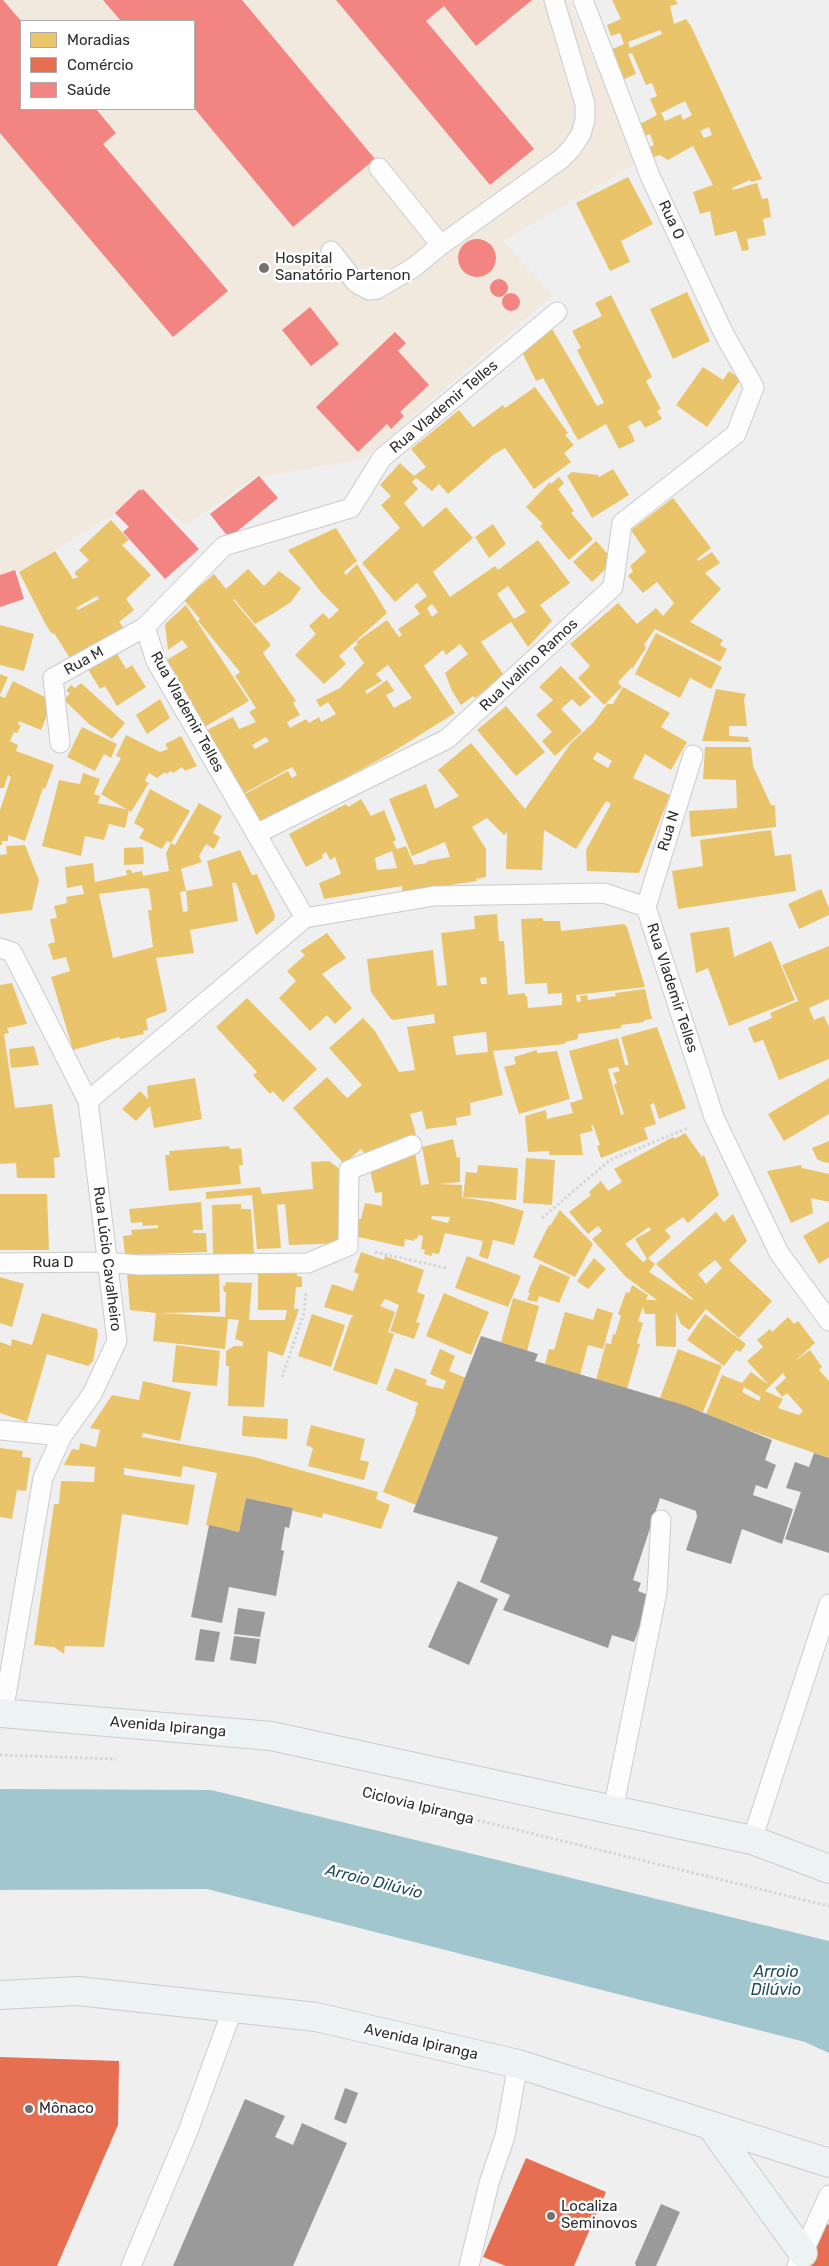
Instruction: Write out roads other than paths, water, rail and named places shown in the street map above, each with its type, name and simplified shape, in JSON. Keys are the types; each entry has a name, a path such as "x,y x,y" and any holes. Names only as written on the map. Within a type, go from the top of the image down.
{"main road":[{"name":"Avenida Ipiranga","path":"2,1713 270,1736 752,1840 829,1869"},
{"name":"Avenida Ipiranga","path":"0,1994 78,1991 316,2018 518,2064 829,2163"},
{"path":"710,2126 800,2259"}],"lane":[{"path":"331,252 356,283 369,290 377,289 413,268 441,245 560,159 571,149 581,134 585,120 585,104 554,0"},
{"name":"Rua O","path":"583,0 650,176 724,334 754,387 736,434"},
{"path":"379,168 441,245"},
{"name":"Rua Vlademir Telles","path":"557,312 382,458 350,508 224,546 145,626 156,661 305,918 434,896 604,893 646,907 714,1117 779,1253 829,1321"},
{"name":"Rua Ivalino Ramos","path":"256,834 448,740 613,588 622,522 736,434"},
{"name":"Rua M","path":"60,743 53,678 145,626"},
{"name":"Rua N","path":"646,907 693,755"},
{"path":"88,1101 305,918"},
{"name":"Rua Lúcio Cavalheiro","path":"2,1713 43,1478 62,1436 92,1394 117,1341 88,1101 6,950"},
{"name":"Rua D","path":"0,1263 106,1262 139,1265 308,1263 348,1246 349,1170 412,1144"},
{"path":"0,1430 62,1436"},
{"path":"613,1810 656,1599 661,1520"},
{"path":"752,1840 829,1604"},
{"path":"131,2266 188,2131 233,2008"},
{"path":"470,2266 489,2183 505,2136 518,2064"},
{"path":"800,2259 829,2195"}],"water":[{"name":"Arroio Dilúvio","path":"0,1789 211,1790 829,1941 829,2053 805,2042 207,1889 0,1890"}],"place":[{"name":"Hospital Sanatório Partenon","path":"264,268"},
{"name":"Mônaco","path":"29,2109"},
{"name":"Localiza Seminovos","path":"551,2216"}]}
